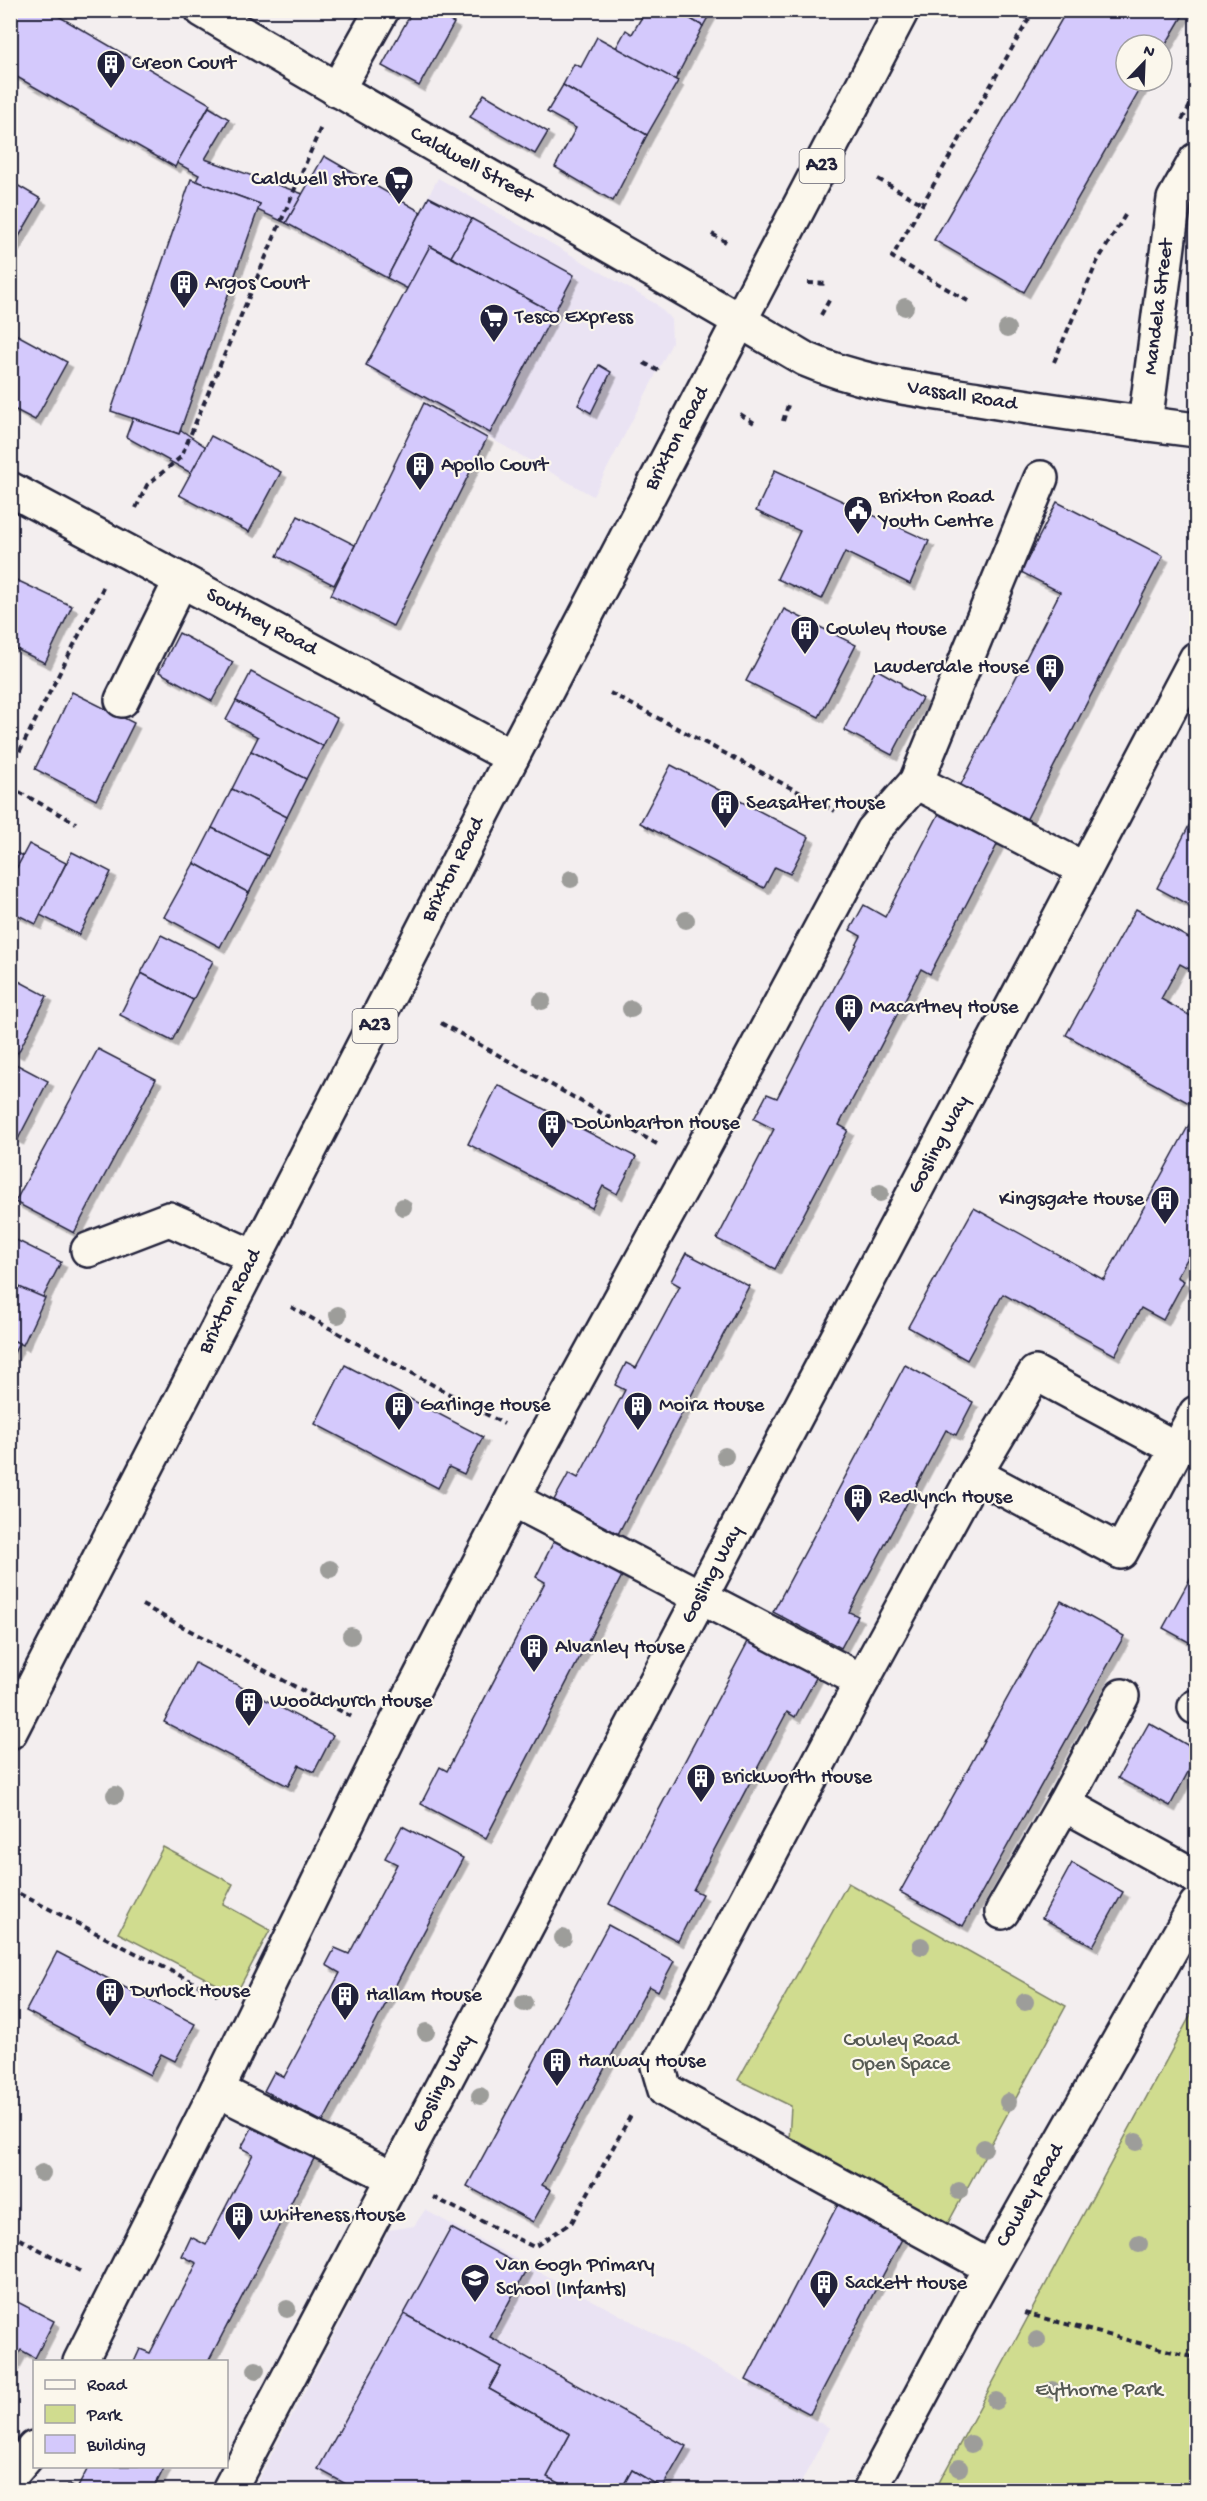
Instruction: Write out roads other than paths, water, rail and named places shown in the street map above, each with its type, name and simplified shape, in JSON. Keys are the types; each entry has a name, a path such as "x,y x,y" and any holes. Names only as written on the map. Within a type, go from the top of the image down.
{"main road":[{"name":"Caldwell Street","path":"201,10 741,321"},
{"path":"337,90 382,10"},
{"name":"Brixton Road","path":"10,1732 512,757 902,10"},
{"name":"Mandela Street","path":"1145,424 1174,199 1197,160"},
{"name":"Vassall Road","path":"741,321 805,359 872,382 1197,430"},
{"path":"80,2360 217,2090 389,1737 514,1500 541,1444 873,831 916,782 1041,478"},
{"name":"Southey Road","path":"10,489 512,757"},
{"path":"122,700 181,580"},
{"name":"Gosling Way","path":"229,2490 1197,659"},
{"path":"916,782 1084,869"},
{"path":"88,1250 168,1220 254,1257"},
{"path":"990,2267 665,2090 658,2066 862,1681 975,1474 1035,1373 1177,1449"},
{"path":"975,1474 1121,1552 1197,1413"},
{"path":"514,1500 862,1681"},
{"path":"1002,1912 1122,1696"},
{"path":"1064,1804 1197,1877"},
{"name":"Cowley Road","path":"870,2490 990,2267 1197,1905"},
{"path":"217,2090 394,2178"},
{"path":"10,2476 33,2449"}],"place":[{"name":"Creon Court","path":"111,90"},
{"name":"Caldwell store","path":"399,206"},
{"name":"Argos Court","path":"184,310"},
{"name":"Tesco Express","path":"494,344"},
{"name":"Apollo Court","path":"420,492"},
{"name":"Brixton Road Youth Centre","path":"858,536"},
{"name":"Cowley House","path":"805,656"},
{"name":"Lauderdale House","path":"1050,694"},
{"name":"Seasalter House","path":"725,830"},
{"name":"Macartney House","path":"849,1034"},
{"name":"Downbarton House","path":"552,1150"},
{"name":"Kingsgate House","path":"1165,1226"},
{"name":"Garlinge House","path":"399,1432"},
{"name":"Moira House","path":"638,1432"},
{"name":"Redlynch House","path":"858,1524"},
{"name":"Alvanley House","path":"534,1674"},
{"name":"Woodchurch House","path":"249,1728"},
{"name":"Brickworth House","path":"701,1804"},
{"name":"Durlock House","path":"110,2018"},
{"name":"Hallam House","path":"345,2022"},
{"name":"Hanway House","path":"557,2088"},
{"name":"Whiteness House","path":"239,2242"},
{"name":"Van Gogh Primary School (Infants)","path":"475,2304"},
{"name":"Sackett House","path":"824,2310"}],"park label":[{"name":"Cowley Road Open Space","path":"901,2053"},
{"name":"Eythorne Park","path":"1099,2391"}]}
